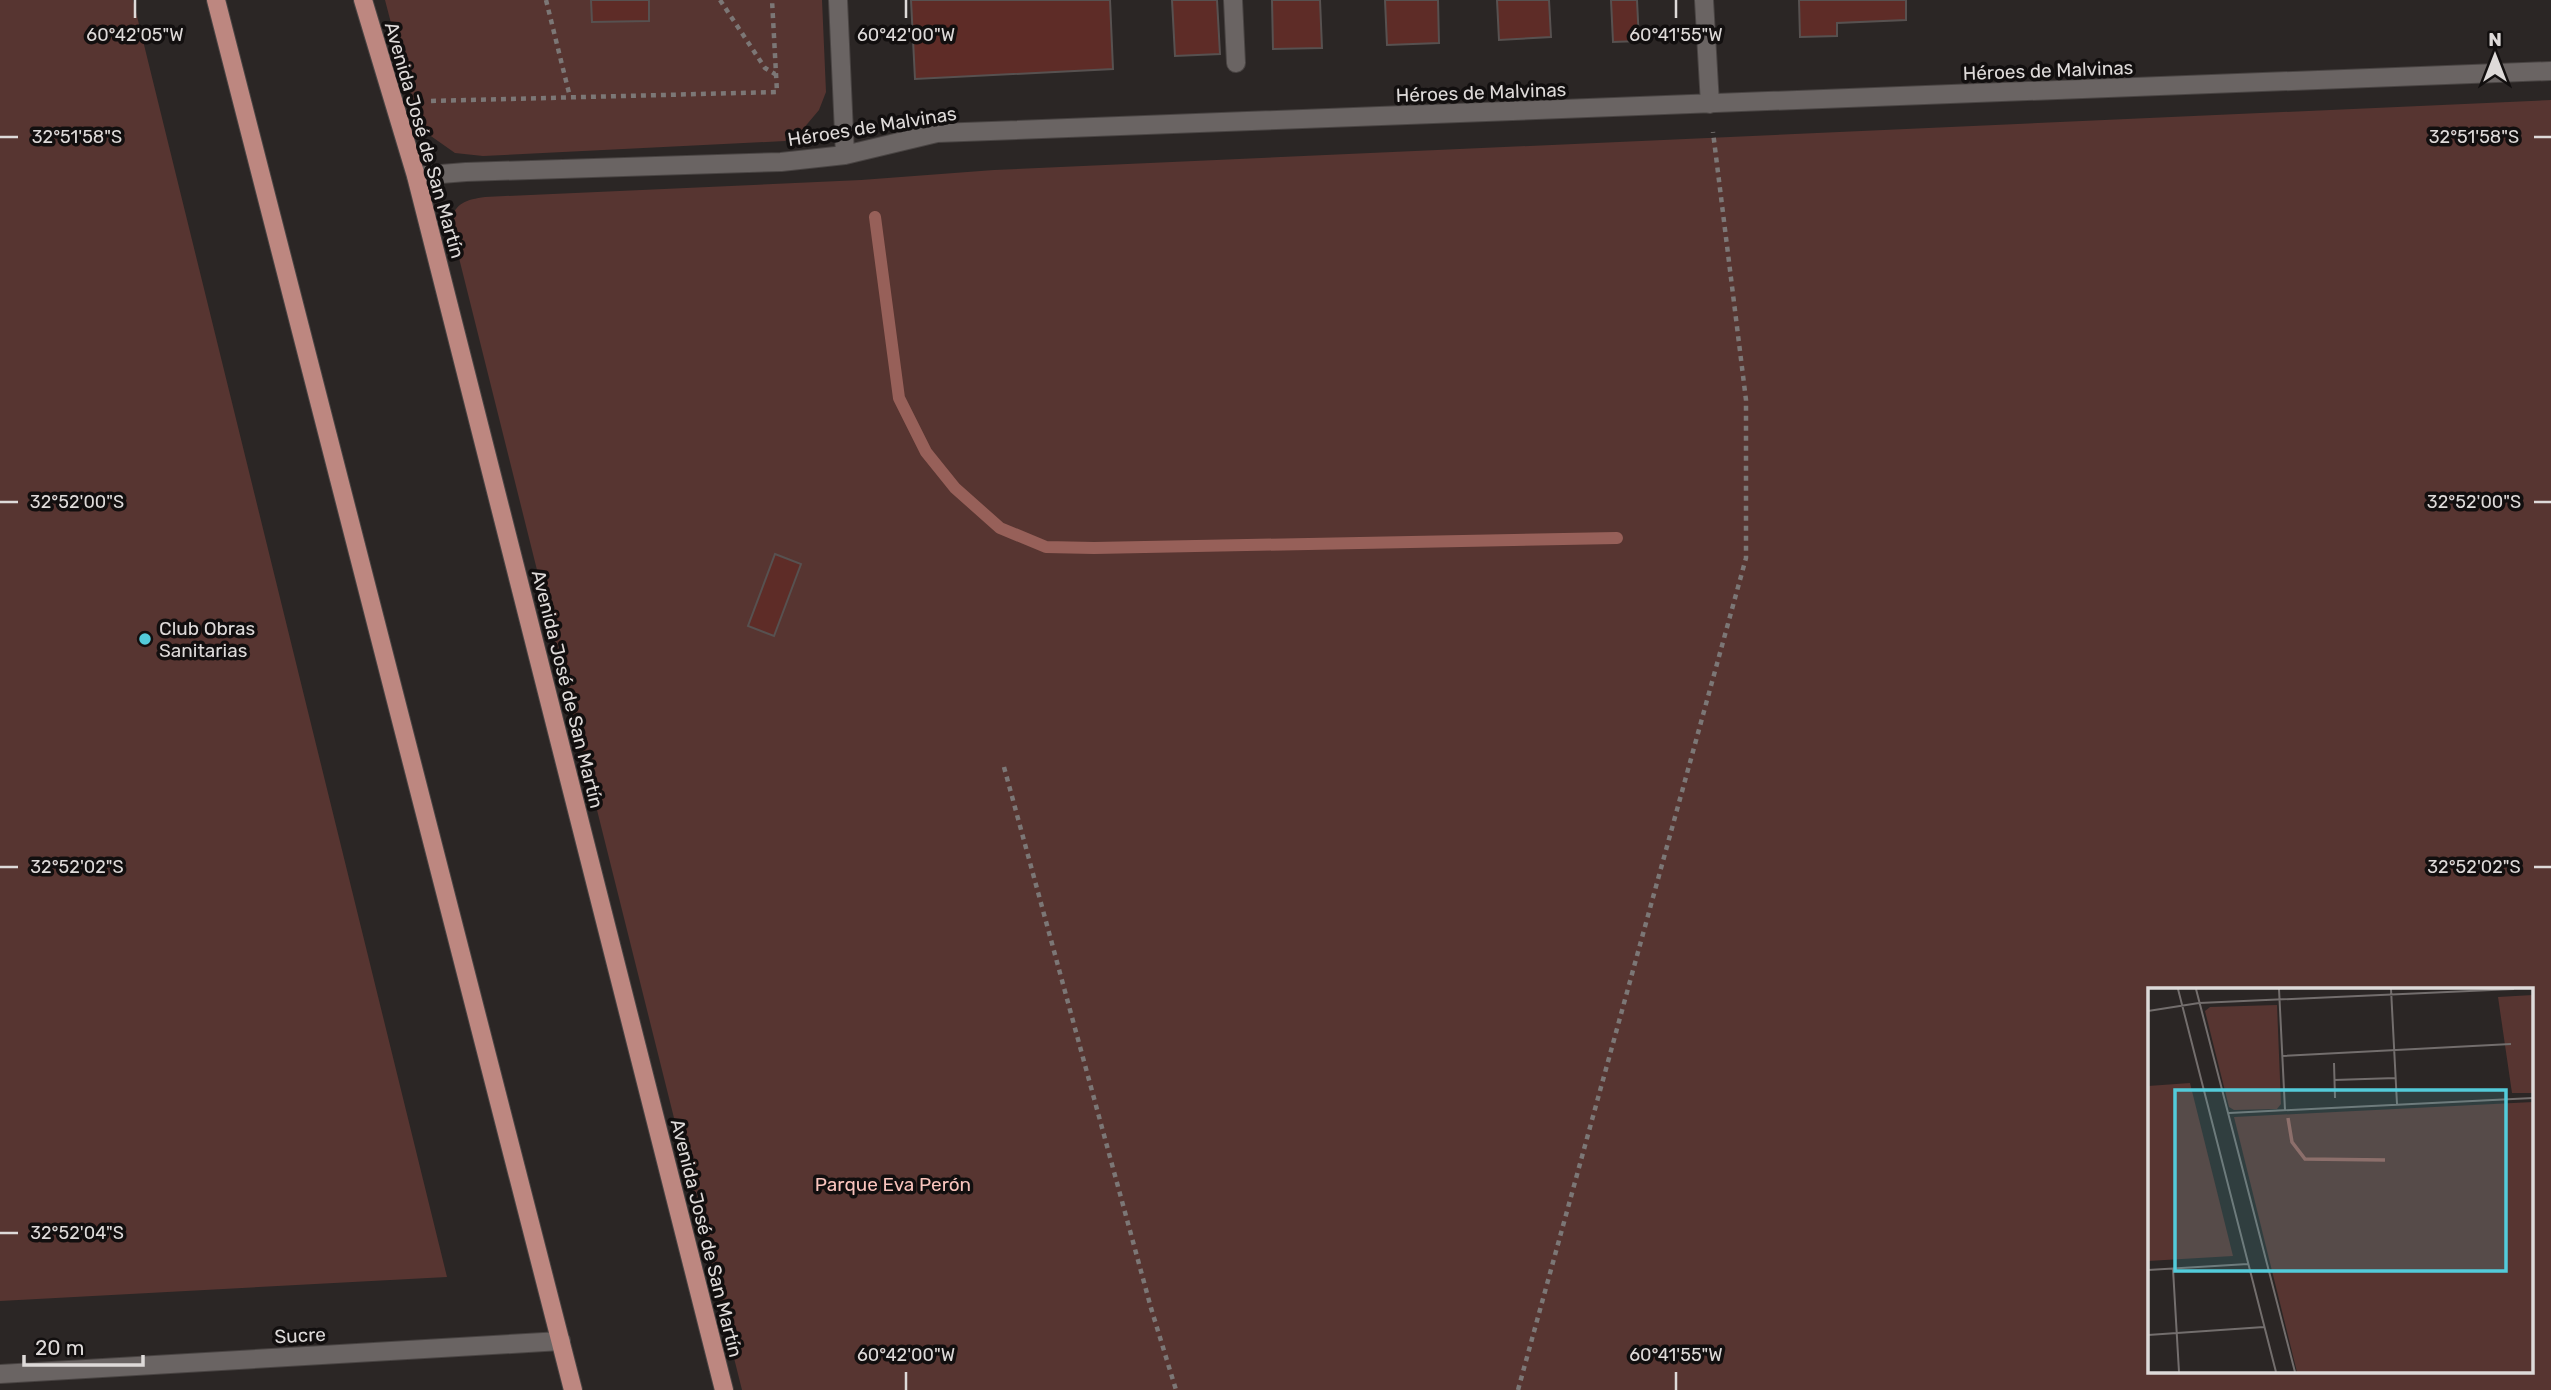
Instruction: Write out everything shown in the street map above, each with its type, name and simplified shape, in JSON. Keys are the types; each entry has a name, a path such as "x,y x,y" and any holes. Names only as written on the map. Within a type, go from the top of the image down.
{"main road":[{"path":"216,0 573,1390"},
{"name":"Avenida José de San Martín","path":"363,0 416,176 724,1390"}],"street":[{"path":"838,0 845,155"},
{"path":"1233,0 1236,63"},
{"path":"1704,0 1710,104"},
{"name":"Héroes de Malvinas","path":"416,176 781,162 845,155 937,133 2551,71"},
{"name":"Sucre","path":"0,1374 561,1341"}],"path":[{"path":"546,0 570,97"},
{"path":"720,0 765,68 776,75"},
{"path":"431,100 777,92 772,0"},
{"path":"1518,1390 1746,558 1746,400 1710,104"},
{"path":"1004,767 1147,1295 1176,1390"}],"green space":[{"name":"Club Obras Sanitarias","path":"0,0 133,0 447,1277 0,1301"},
{"path":"385,0 822,0 826,92 819,110 803,129 785,141 483,156 455,153 418,127"},
{"name":"Parque Eva Perón","path":"2551,100 2551,1390 742,1390 450,222 455,210 463,203 485,197 861,180 994,170"}],"building":[{"path":"591,0 649,0 649,21 592,22"},
{"path":"911,0 1110,0 1113,69 915,79"},
{"path":"1172,0 1217,0 1220,54 1175,56"},
{"path":"1272,0 1320,0 1322,48 1273,49"},
{"path":"1385,0 1438,0 1439,43 1387,45"},
{"path":"1497,0 1549,0 1551,37 1499,40"},
{"path":"1611,0 1637,0 1639,41 1613,42"},
{"path":"1799,0 1906,0 1906,20 1837,23 1837,36 1800,37"},
{"path":"775,554 801,564 774,636 748,626"}],"waterway":[{"path":"875,217 899,398 926,452 955,488 1000,528 1046,547 1094,548 1617,538"}],"place":[{"name":"Club Obras Sanitarias","path":"145,639"}]}
